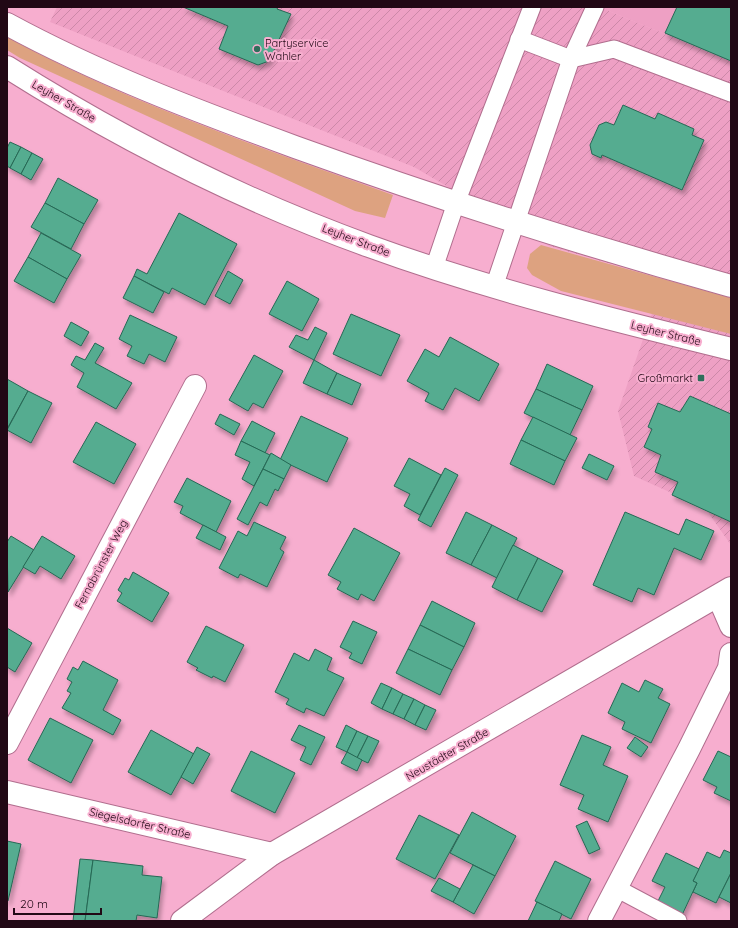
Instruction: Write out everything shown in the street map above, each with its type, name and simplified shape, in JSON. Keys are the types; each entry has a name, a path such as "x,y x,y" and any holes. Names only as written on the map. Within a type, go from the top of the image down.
{"street":[{"path":"7,24 96,69 176,102 350,167 515,222 731,286"},
{"name":"Leyher Straße","path":"7,67 134,141 245,195 367,245 494,287 609,319 731,349"},
{"name":"Fernabrünster Weg","path":"7,742 195,386"},
{"name":"Neustädter Straße","path":"182,921 272,854 725,592 731,626"},
{"path":"599,921 696,736 729,668 731,654"},
{"name":"Siegelsdorfer Straße","path":"7,792 272,854"}],"lane":[{"path":"434,268 456,203 532,7"},
{"path":"494,287 571,59 595,7"},
{"path":"519,39 571,59 614,49 731,94"},
{"path":"616,888 678,921"}],"shaded area":[{"path":"57,7 599,7 731,61 731,545 705,508 634,476 618,411 664,279 549,246 414,167 50,22"},
{"path":"599,7 731,7 731,61"},
{"path":"7,37 101,83 197,124 393,195 385,218 355,211 20,58 7,50"},
{"path":"541,245 731,298 731,334 561,291 532,275 527,268 530,254"}],"building":[{"path":"183,7 278,7 277,9 291,14 269,61 258,65 219,49 228,26"},
{"path":"677,7 731,7 731,61 665,33"},
{"path":"623,105 655,119 658,113 694,129 692,135 704,140 682,190 602,155 601,158 592,154 590,145 599,125 606,122 614,125"},
{"path":"10,142 21,147 10,168 7,166 7,148"},
{"path":"21,147 32,153 21,174 10,168"},
{"path":"32,153 43,159 31,180 21,174"},
{"path":"58,178 98,200 84,224 45,203"},
{"path":"45,203 84,224 71,249 31,227"},
{"path":"179,213 237,244 205,305 172,288 169,294 134,276 137,269 147,274"},
{"path":"41,233 81,255 67,279 28,257"},
{"path":"28,257 67,279 54,303 14,281"},
{"path":"228,271 243,280 230,304 215,296"},
{"path":"134,276 164,292 153,313 123,298"},
{"path":"287,281 319,299 302,331 269,314"},
{"path":"351,314 400,335 381,376 333,354"},
{"path":"130,315 177,337 165,362 149,354 144,364 127,356 132,346 119,339"},
{"path":"71,322 89,332 81,346 64,336"},
{"path":"315,327 327,333 314,360 289,347 296,335 308,340"},
{"path":"450,337 499,364 479,401 455,388 443,410 425,401 429,393 407,381 425,349 439,357"},
{"path":"95,343 104,348 95,363 132,383 116,409 77,387 84,373 71,365 76,356 85,360"},
{"path":"254,355 283,371 263,408 253,403 248,411 229,400"},
{"path":"314,360 337,373 327,394 303,383"},
{"path":"547,364 593,386 582,410 536,389"},
{"path":"337,373 361,384 352,405 327,394"},
{"path":"7,379 28,391 7,429"},
{"path":"536,389 582,410 570,435 524,413"},
{"path":"28,391 52,403 31,443 7,430"},
{"path":"690,396 731,414 731,522 672,495 678,482 655,472 661,455 644,447 652,429 648,427 658,403 680,412"},
{"path":"220,414 240,424 234,435 215,424"},
{"path":"301,416 348,438 327,482 280,460"},
{"path":"533,417 577,438 565,461 521,440"},
{"path":"252,421 275,433 265,453 241,441"},
{"path":"96,422 136,444 114,484 73,462"},
{"path":"521,440 565,461 554,485 510,464"},
{"path":"241,441 270,455 254,486 242,479 250,462 235,455"},
{"path":"271,453 291,465 284,479 263,469"},
{"path":"589,454 614,466 607,480 582,468"},
{"path":"409,458 441,475 420,515 404,506 410,494 394,486"},
{"path":"445,468 458,475 431,527 418,520"},
{"path":"263,469 284,479 278,491 275,489 267,506 260,502 248,525 237,519"},
{"path":"187,478 231,501 216,532 180,513 183,506 174,502"},
{"path":"466,512 492,525 471,565 446,553"},
{"path":"625,512 679,535 686,519 714,531 701,560 674,548 654,595 638,588 632,602 593,585"},
{"path":"254,522 286,537 280,549 284,552 267,587 240,574 238,578 219,568 238,531 247,536"},
{"path":"203,525 226,537 220,550 196,538"},
{"path":"492,525 517,538 497,578 471,565"},
{"path":"354,528 400,553 374,601 361,594 358,600 337,589 341,582 328,575"},
{"path":"11,536 34,550 8,592 7,542"},
{"path":"42,536 75,556 61,579 40,566 35,574 23,567"},
{"path":"513,545 538,558 517,600 492,587"},
{"path":"538,558 563,571 542,612 517,600"},
{"path":"133,572 169,593 152,622 117,601 122,593 118,590 125,578 129,580"},
{"path":"432,601 475,623 464,647 420,625"},
{"path":"353,621 377,632 362,664 349,658 352,653 340,647"},
{"path":"420,625 464,647 452,670 408,649"},
{"path":"206,626 244,645 225,682 213,676 212,678 196,670 198,668 187,662"},
{"path":"7,628 32,643 15,672 7,667"},
{"path":"315,649 332,658 327,670 344,678 324,716 306,708 304,713 286,704 289,699 275,692 294,653 309,661"},
{"path":"408,649 452,670 440,695 396,673"},
{"path":"83,661 118,680 103,710 121,720 113,735 62,708 71,693 67,691 72,682 67,679 73,667 78,670"},
{"path":"645,680 663,689 658,698 670,704 651,743 622,729 625,722 608,713 622,683 639,692"},
{"path":"381,683 392,688 382,709 371,703"},
{"path":"392,688 403,694 393,714 382,709"},
{"path":"403,694 414,699 404,719 393,714"},
{"path":"414,699 425,705 415,725 404,719"},
{"path":"425,705 436,710 426,730 415,725"},
{"path":"50,718 93,740 71,783 28,760"},
{"path":"299,725 325,737 311,765 300,760 306,747 291,740"},
{"path":"346,725 357,731 347,752 336,747"},
{"path":"151,730 194,754 171,795 128,772"},
{"path":"357,731 368,736 357,758 347,752"},
{"path":"582,735 611,747 603,765 628,776 608,822 578,809 584,795 560,785"},
{"path":"368,736 379,741 368,763 357,758"},
{"path":"635,737 648,747 641,757 627,748"},
{"path":"197,747 210,754 193,784 181,777"},
{"path":"251,751 295,773 275,813 231,791"},
{"path":"718,751 731,757 731,801 714,793 717,787 703,780"},
{"path":"347,752 362,760 357,771 341,763"},
{"path":"472,812 516,836 495,876 450,853"},
{"path":"419,815 459,835 435,879 396,859"},
{"path":"587,821 600,849 589,854 576,826"},
{"path":"7,841 21,844 8,901 7,900"},
{"path":"724,850 731,853 731,873 716,903 693,892 697,883 693,881 707,852 720,858"},
{"path":"666,853 699,869 693,881 697,883 682,915 657,903 665,887 652,881"},
{"path":"80,859 93,860 85,921 73,921"},
{"path":"93,860 143,866 142,875 162,877 157,918 137,915 136,921 85,921"},
{"path":"555,861 591,879 571,919 535,901"},
{"path":"473,865 495,876 474,914 453,902"},
{"path":"731,873 731,903 719,897"},
{"path":"439,878 460,889 453,902 431,891"},
{"path":"537,902 562,914 559,921 528,921"}],"place":[{"name":"Partyservice Wahler","path":"257,49"},
{"name":"Großmarkt","path":"701,378"}]}
